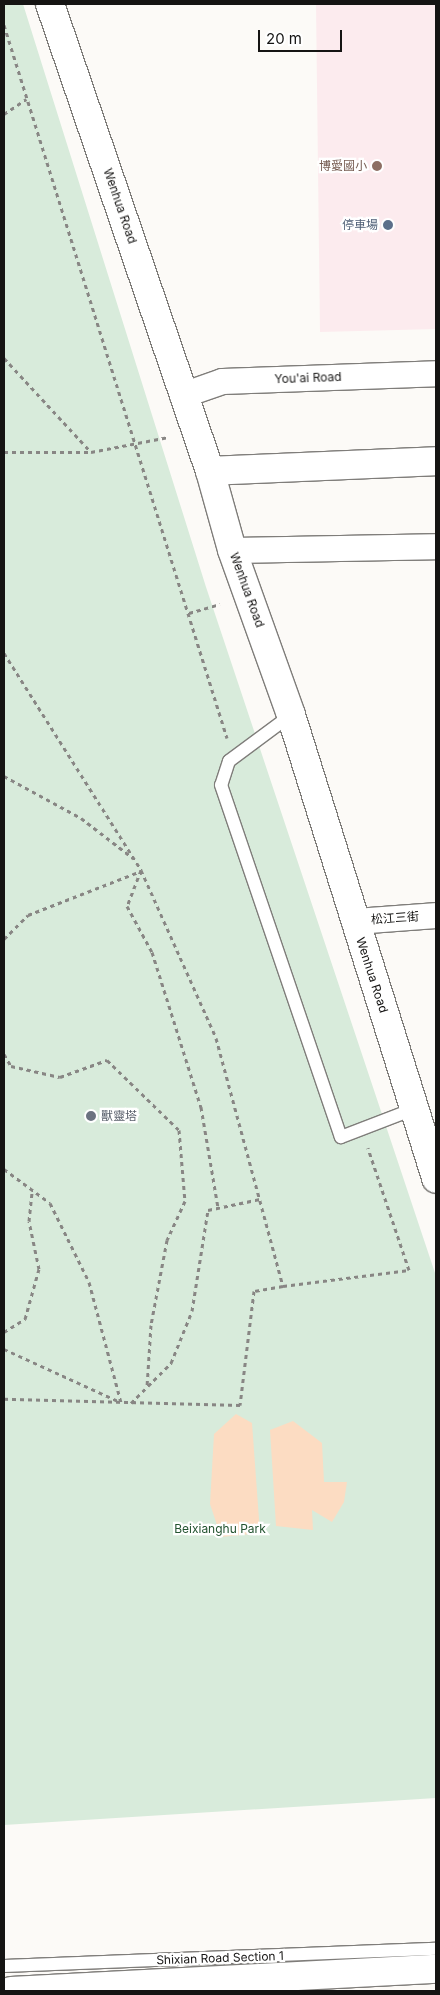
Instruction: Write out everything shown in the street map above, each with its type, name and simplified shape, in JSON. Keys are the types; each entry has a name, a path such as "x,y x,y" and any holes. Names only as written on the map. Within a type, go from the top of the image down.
{"street":[{"name":"Wenhua Road","path":"50,4 182,395 210,471 232,550 292,716 354,921 424,1118 436,1179"},
{"name":"You'ai Road","path":"182,395 222,381 436,373"},
{"path":"210,471 436,461"},
{"path":"232,550 436,546"},
{"name":"松江三街","path":"354,921 436,915"},
{"name":"Shixian Road Section 1","path":"11,1991 436,1969"}],"lane":[{"path":"292,716 229,761 221,785 342,1137 362,1128 424,1118"},
{"name":"Shixian Road Section 1","path":"4,1966 436,1949"}],"path":[{"path":"4,24 133,444 227,736 229,761"},
{"path":"4,114 26,99"},
{"path":"4,358 91,452"},
{"path":"4,452 91,452 196,432"},
{"path":"189,614 220,604"},
{"path":"4,653 141,870 216,1038 283,1286"},
{"path":"4,776 81,818 135,860"},
{"path":"4,939 28,915 141,870"},
{"path":"141,870 127,906 152,952 201,1108 218,1208"},
{"path":"4,1054 11,1066 60,1076 107,1060 179,1130 185,1200 167,1240 151,1325 147,1387"},
{"path":"4,1399 240,1405 254,1291 409,1270 362,1128"},
{"path":"4,1169 50,1203 89,1282 121,1402"},
{"path":"4,1332 25,1319 40,1269 29,1222 32,1190"},
{"path":"131,1402 171,1364 192,1311 208,1210 260,1199"},
{"path":"4,1349 121,1402"}],"shaded area":[{"name":"博愛國小","path":"316,4 436,4 436,329 320,332"}],"green space":[{"name":"Beixianghu Park","path":"4,4 23,4 206,587 436,1276 436,1798 4,1825"}],"building":[{"path":"236,1414 252,1423 260,1533 221,1537 210,1504 214,1434"},
{"path":"293,1421 322,1443 324,1482 347,1482 344,1502 332,1522 312,1510 313,1530 276,1526 270,1430"}],"place":[{"name":"博愛國小","path":"377,166"},
{"name":"停車場","path":"388,225"},
{"name":"獸靈塔","path":"91,1116"}]}
